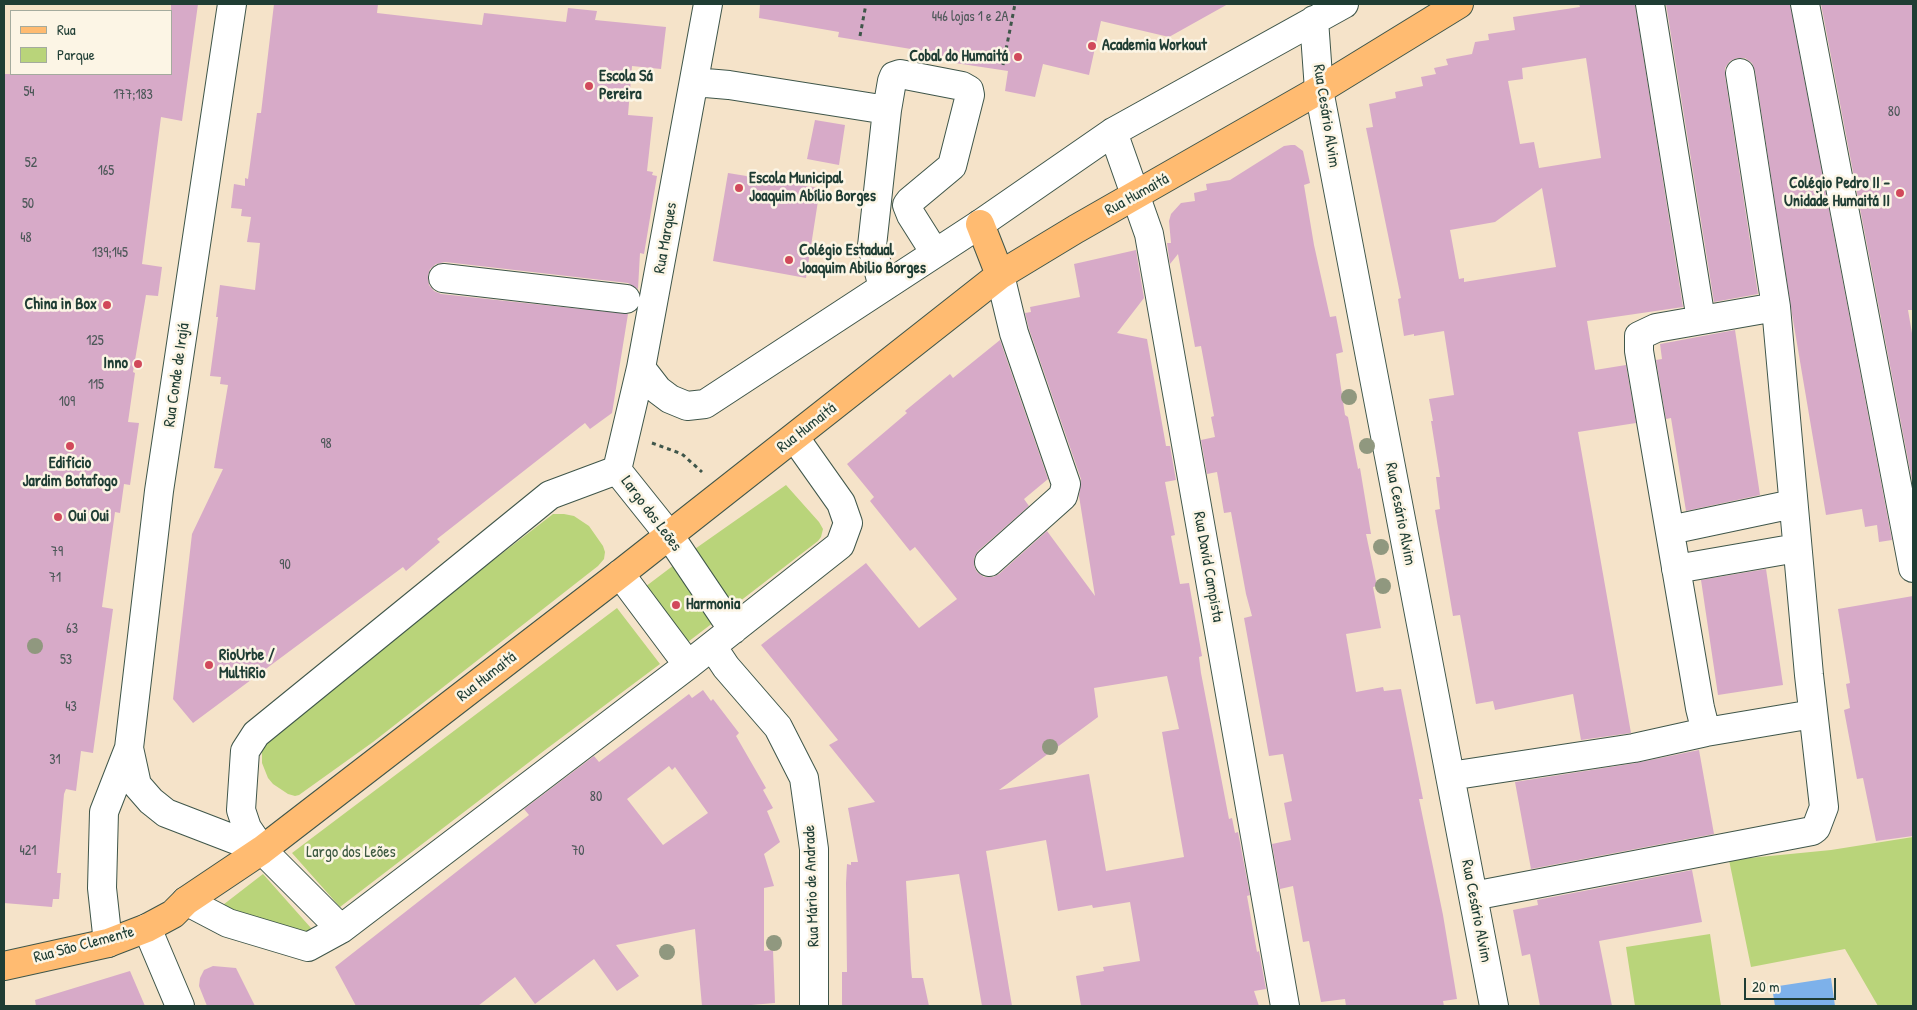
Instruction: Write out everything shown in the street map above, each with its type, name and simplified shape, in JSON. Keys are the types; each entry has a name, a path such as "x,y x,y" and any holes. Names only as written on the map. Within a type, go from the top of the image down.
{"main road":[{"name":"Rua Humaitá","path":"186,901 262,850 795,438 1000,276 1076,229 1320,90 1459,4"},
{"path":"980,224 1000,276"},
{"name":"Rua São Clemente","path":"4,966 108,943 147,928 173,914 186,901"}],"street":[{"name":"Rua Conde de Irajá","path":"108,943 102,888 104,812 129,748 159,491 232,4"},
{"name":"Rua Marques","path":"617,470 642,368 639,301 694,82 708,4"},
{"path":"642,368 658,390 670,399 687,406 705,404 980,224 1113,132 1344,4"},
{"path":"1650,4 1701,320"},
{"path":"1805,4 1913,568"},
{"name":"Rua Cesário Alvim","path":"1314,20 1320,90 1494,1006"},
{"path":"1473,896 1812,831 1816,828 1824,807 1797,548 1776,307 1740,73"},
{"path":"883,287 872,246 887,110 892,81 894,76 900,74 962,86 969,90 970,96 952,166 910,201 908,205 911,214 935,252"},
{"path":"694,82 728,85 887,110"},
{"name":"Rua David Campista","path":"1113,132 1149,234 1285,1006"},
{"path":"989,562 1063,496 1066,484 1014,333 1000,276"},
{"path":"442,278 639,301"},
{"path":"1706,732 1639,351 1639,336 1656,328 1776,307"},
{"path":"186,901 228,923 308,947 341,929 688,665 840,544 848,523 841,503 795,438"},
{"name":"Largo dos Leões","path":"341,929 262,850 247,828 242,810 245,751 256,734 550,494 617,470 669,535 733,630"},
{"path":"1670,530 1793,504"},
{"path":"1676,569 1797,548"},
{"path":"620,574 688,665"},
{"name":"Rua Mário de Andrade","path":"712,646 726,667 778,727 804,778 814,849 814,1006"},
{"path":"1450,776 1634,748 1706,732 1813,714"},
{"name":"Rua Conde de Irajá","path":"129,748 137,785 158,807 174,816 262,850"},
{"path":"147,928 180,1006"}],"path":[{"path":"860,36 866,4"},
{"path":"1003,66 1015,4"},
{"path":"626,433 682,454 707,475"}],"green space":[{"path":"786,485 819,522 823,529 821,537 735,605 692,551"},
{"path":"553,514 574,516 589,526 605,552 604,559 598,566 373,742 299,795 288,794 273,784 268,778 262,763 262,750 265,742 319,695"},
{"path":"674,565 718,619 680,648 637,593"},
{"name":"Largo dos Leões","path":"617,608 660,664 340,907 292,853"},
{"path":"1913,837 1913,1006 1878,1006 1845,949 1751,967 1729,860 1831,850"},
{"name":"Largo dos Leões","path":"263,874 311,928 305,934 219,908"},
{"path":"1710,934 1721,1006 1635,1006 1626,947"}],"water":[{"path":"1831,978 1835,1006 1775,1006 1772,987"}],"building":[{"path":"171,4 198,4 182,121 161,117 142,264 162,267 158,296 146,295 133,372 135,373 128,422 139,423 130,485 124,484 120,513 115,512 102,607 113,609 93,753 81,751 76,791 66,789 64,794 57,873 61,873 59,899 53,899 52,907 4,903 4,74 172,75"},
{"path":"274,4 378,4 377,13 482,25 484,13 566,22 568,8 597,11 595,20 666,27 661,69 632,66 628,115 653,117 647,171 653,172 652,175 657,176 644,254 640,253 638,289 628,283 445,262 436,264 430,269 428,276 429,285 434,291 441,294 628,314 612,413 590,429 585,423 437,539 440,542 406,571 403,567 193,723 173,699 192,534 223,469 214,468 228,385 220,384 221,377 210,376 218,317 216,317 220,285 255,290 260,243 247,242 251,217 241,216 242,209 231,208 234,184 245,186 245,178 248,179 257,113 261,113"},
{"path":"760,4 1228,4 1169,37 1101,21 1089,75 1043,64 1035,97 1005,91 1008,71 922,58 923,51 838,37 839,32 759,18"},
{"path":"1579,4 1635,4 1683,307 1587,321 1595,370 1626,365 1636,423 1578,432 1631,733 1581,740 1573,694 1495,710 1493,701 1476,704 1460,615 1453,616 1435,510 1440,509 1436,477 1440,477 1429,399 1454,395 1444,331 1404,336 1398,299 1401,298 1366,128 1373,127 1369,104 1396,98 1395,92 1423,86 1421,77 1436,74 1434,68 1448,65 1446,59 1472,54 1475,42 1489,40 1488,34 1515,30 1513,17 1580,7","holes":["1586,58 1601,158 1539,168 1534,142 1520,144 1508,81 1523,79 1522,68","1542,188 1556,267 1464,282 1464,278 1459,279 1450,230 1495,222"]},
{"path":"1666,4 1790,4 1892,540 1879,542 1877,525 1865,527 1862,509 1826,515 1792,314 1755,71 1752,63 1745,58 1737,58 1730,61 1725,68 1725,75 1758,294 1714,302"},
{"path":"1821,4 1913,4 1913,310 1908,310 1913,339 1913,486"},
{"path":"815,120 845,125 839,165 807,159"},
{"path":"1295,145 1303,151 1310,183 1304,185 1314,245 1330,317 1336,316 1343,352 1336,354 1345,415 1348,417 1358,469 1360,468 1371,534 1366,534 1377,586 1373,587 1381,628 1346,634 1356,692 1383,687 1384,691 1401,689 1423,799 1419,799 1443,915 1457,999 1443,1001 1444,1006 1346,1006 1345,999 1321,1002 1309,941 1303,942 1293,886 1280,889 1272,844 1291,840 1284,803 1292,801 1283,754 1269,756 1244,618 1252,616 1246,594 1231,512 1224,513 1217,472 1207,474 1201,440 1215,437 1211,417 1214,416 1201,346 1195,347 1178,254 1170,264 1167,243 1171,243 1169,221 1171,214 1181,203 1195,201 1194,193 1207,190 1206,184 1230,180 1284,146"},
{"path":"728,173 820,188 806,278 713,261"},
{"path":"1136,250 1144,298 1117,333 1147,339 1166,446 1170,446 1176,480 1165,482 1175,535 1171,536 1180,584 1189,583 1202,656 1199,657 1201,673 1229,819 1232,818 1235,833 1238,832 1250,895 1247,896 1266,989 1254,991 1259,1006 1081,1006 1076,976 1104,971 1103,967 1140,961 1130,902 1093,908 1092,905 1058,911 1046,840 986,851 1012,1006 982,1006 959,874 906,881 912,978 923,978 929,1006 842,1006 842,972 847,972 847,864 851,865 851,862 858,862 848,808 875,802 829,745 838,740 761,645 866,563 919,628 957,599 915,547 910,551 870,501 874,497 847,464 907,413 905,411 950,374 953,378 1000,340 1048,479 1024,499 1029,506 978,551 974,558 974,566 977,572 984,577 993,577 999,574 1047,531 1095,596 1079,496 1081,479 1025,313 1031,312 1030,307 1080,297 1074,264","holes":["1167,676 1179,729 1162,732 1184,857 1106,871 1089,774 999,790 1098,717 1094,688"]},
{"path":"1735,330 1760,495 1686,511 1671,418 1666,419 1656,360 1662,359 1660,344"},
{"path":"1766,569 1783,685 1718,695 1701,580"},
{"path":"1913,596 1913,836 1876,841 1863,778 1857,779 1844,710 1850,708 1846,684 1850,683 1838,609"},
{"path":"703,690 711,701 713,699 739,733 736,736 766,788 763,790 773,808 767,811 780,842 764,854 774,886 764,888 764,951 773,950 775,1003 751,1006 702,1006 695,929 616,945 639,976 617,991 594,959 535,1004 515,977 478,1006 356,1006 335,967 529,815 524,809 594,756 599,762 689,694 692,698","holes":["669,766 672,770 675,767 708,813 663,845 627,799"]},
{"path":"1699,750 1714,834 1531,869 1515,782 1636,763"},
{"path":"1692,870 1702,922 1599,941 1612,1006 1540,1006 1530,954 1522,956 1513,910 1538,905 1537,900"},
{"path":"213,966 236,968 255,1006 207,1006 199,986 200,978 204,970"},
{"path":"130,971 145,1006 36,1006 35,1000"}],"place":[{"name":"Academia Workout","path":"1092,46"},
{"name":"Cobal do Humaitá","path":"1018,57"},
{"name":"Escola Sá Pereira","path":"589,86"},
{"name":"Escola Municipal Joaquim Abílio Borges","path":"739,188"},
{"name":"Colégio Pedro II - Unidade Humaitá II","path":"1900,193"},
{"name":"Colégio Estadual Joaquim Abilio Borges","path":"789,260"},
{"name":"China in Box","path":"107,305"},
{"name":"Inno","path":"138,364"},
{"name":"Edifício Jardim Botafogo","path":"70,446"},
{"name":"Oui Oui","path":"58,517"},
{"name":"Harmonia","path":"676,605"},
{"name":"RioUrbe / MultiRio","path":"209,665"}]}
